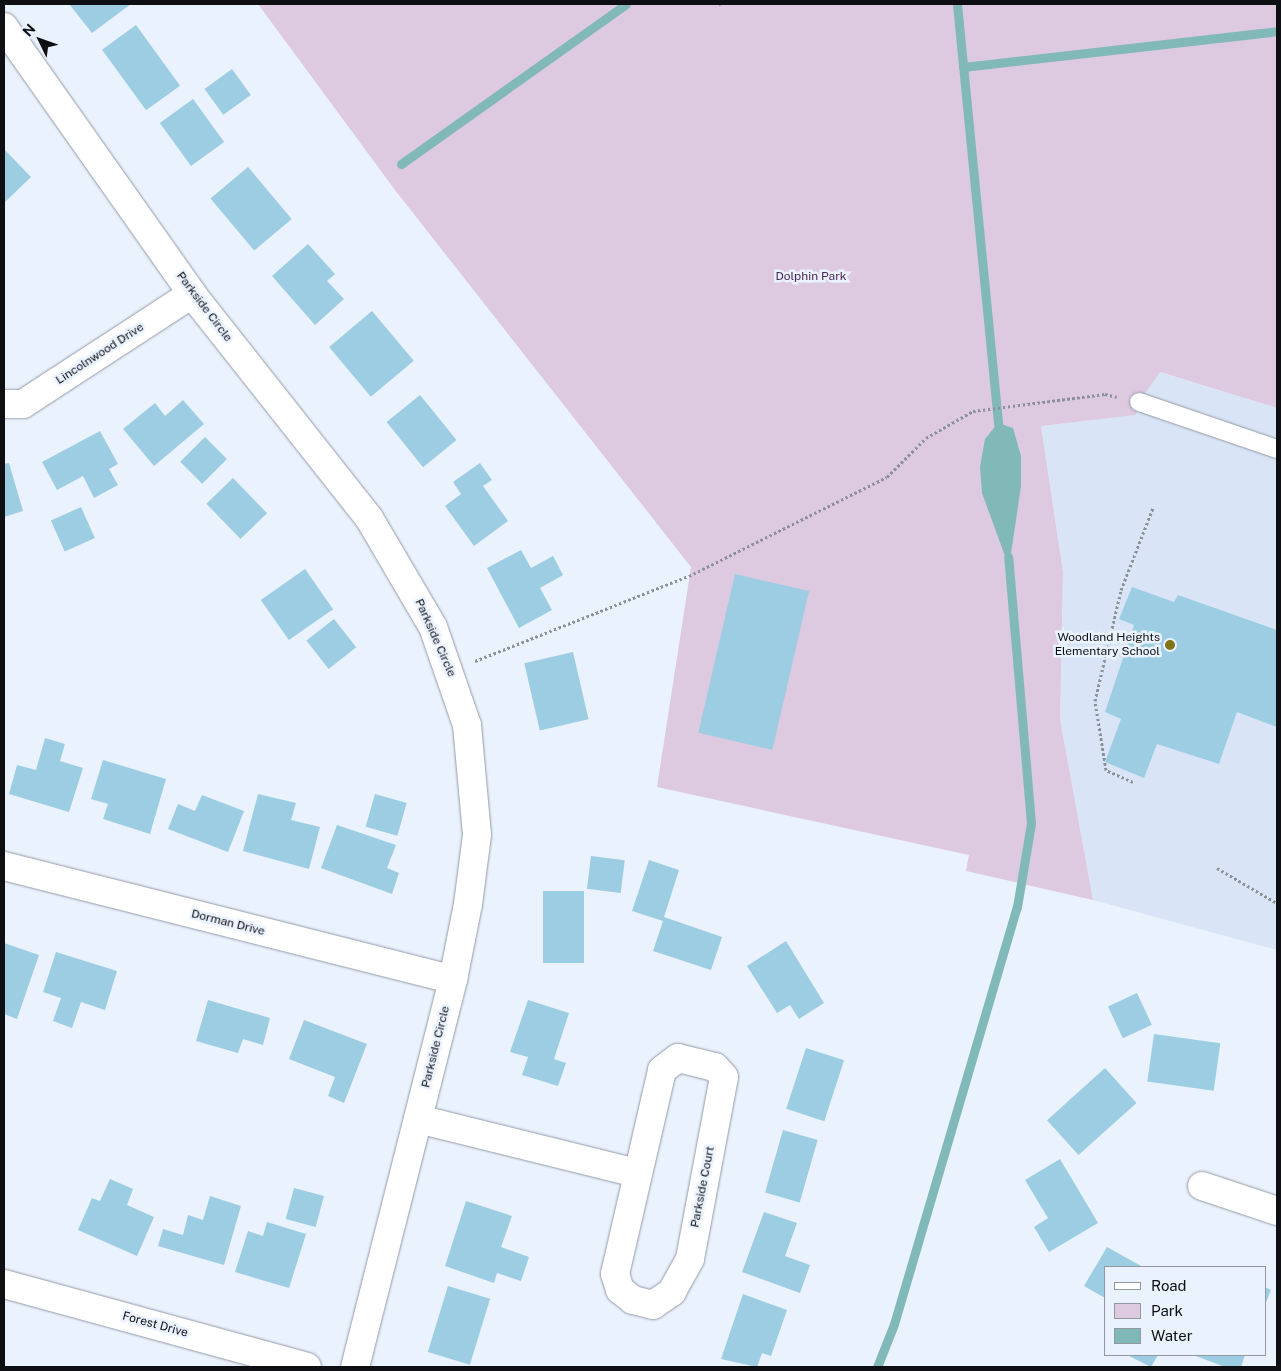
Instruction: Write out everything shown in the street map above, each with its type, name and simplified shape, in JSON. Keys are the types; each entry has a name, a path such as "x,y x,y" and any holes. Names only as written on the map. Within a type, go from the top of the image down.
{"street":[{"name":"Parkside Circle","path":"4,27 192,294 369,518 404,572 452,670 467,725 477,835 453,980 355,1367"},
{"name":"Lincolnwood Drive","path":"4,404 24,404 192,294"},
{"name":"Dorman Drive","path":"4,866 453,980"},
{"name":"Parkside Court","path":"678,1058 721,1071 724,1077 690,1259 672,1292 653,1305 633,1300 620,1290 615,1274 637,1173 662,1070 669,1061 678,1058"},
{"path":"418,1119 637,1173"},
{"path":"1202,1186 1277,1210"},
{"name":"Forest Drive","path":"4,1284 307,1367"}],"lane":[{"path":"1139,402 1277,449"}],"path":[{"path":"452,670 706,567 887,477 926,438 978,411 1105,394 1139,402"},
{"path":"1134,782 1106,770 1095,701 1121,590 1153,508"},
{"path":"1217,868 1277,903"}],"shaded area":[{"name":"Woodland Heights Elementary School","path":"1159,372 1277,408 1277,950 1093,900 1060,719 1063,572 1041,426 1136,415 1139,402"}],"green space":[{"name":"Dolphin Park","path":"258,4 1277,4 1277,408 1160,372 1139,402 1136,415 1041,426 1063,572 1060,719 1093,900 966,871 969,855 657,787 691,567 395,190"}],"water":[{"path":"998,423 1013,428 1021,456 1021,486 1009,567 982,493 980,467 985,439"}],"building":[{"path":"69,4 131,4 92,33"},
{"path":"136,25 180,86 146,110 102,50"},
{"path":"232,69 251,95 223,115 204,89"},
{"path":"193,99 224,142 191,166 160,123"},
{"path":"4,149 31,177 4,203"},
{"path":"248,167 292,219 254,251 210,198"},
{"path":"308,244 335,274 327,281 344,299 315,325 272,276"},
{"path":"372,311 414,361 371,397 329,347"},
{"path":"420,395 457,440 423,467 387,422"},
{"path":"183,400 204,424 154,466 123,429 155,403 165,416"},
{"path":"100,431 118,464 109,469 118,485 94,498 83,476 57,490 42,462"},
{"path":"205,437 227,459 202,484 180,462"},
{"path":"9,463 23,511 4,517 4,464"},
{"path":"480,463 492,480 483,486 508,521 474,546 445,506 461,494 453,482"},
{"path":"233,478 267,513 240,539 206,504"},
{"path":"81,507 95,538 65,551 51,520"},
{"path":"521,550 531,568 553,556 563,575 540,588 552,610 519,628 487,568"},
{"path":"305,569 333,609 289,640 261,600"},
{"path":"735,574 809,591 772,750 698,733"},
{"path":"1132,587 1174,602 1178,595 1277,630 1277,727 1237,712 1219,764 1157,744 1144,778 1105,762 1121,719 1105,712 1134,625 1119,619"},
{"path":"334,619 356,647 329,669 306,641"},
{"path":"573,652 589,719 540,730 524,663"},
{"path":"45,738 65,744 60,761 83,768 69,812 9,794 17,765 36,770"},
{"path":"103,760 166,779 150,834 103,819 108,804 91,799"},
{"path":"258,794 296,803 291,820 320,827 309,869 243,851"},
{"path":"375,794 407,803 397,836 366,827"},
{"path":"202,795 244,811 228,852 168,829 178,804 195,811"},
{"path":"337,825 396,845 387,868 399,873 392,894 321,868"},
{"path":"591,856 625,860 621,893 587,889"},
{"path":"649,860 679,870 664,917 722,937 711,970 653,951 663,921 632,911"},
{"path":"543,891 584,891 584,963 543,963"},
{"path":"786,941 824,1003 799,1019 790,1005 777,1013 747,966"},
{"path":"4,943 39,955 17,1019 4,1014"},
{"path":"56,952 117,971 105,1010 81,1002 72,1028 53,1021 61,998 43,992"},
{"path":"1137,993 1152,1025 1123,1038 1108,1007"},
{"path":"208,1000 270,1018 263,1045 243,1039 238,1053 196,1041"},
{"path":"528,1000 569,1013 554,1059 566,1063 558,1086 522,1075 528,1057 510,1052"},
{"path":"304,1020 367,1044 344,1103 328,1096 335,1077 289,1059"},
{"path":"1154,1034 1220,1043 1214,1091 1147,1082"},
{"path":"806,1048 844,1060 824,1121 786,1109"},
{"path":"1105,1068 1136,1103 1078,1155 1047,1120"},
{"path":"783,1130 818,1140 800,1202 765,1192"},
{"path":"1060,1159 1098,1223 1049,1252 1034,1227 1048,1218 1025,1180"},
{"path":"110,1179 133,1189 127,1205 154,1217 137,1256 78,1230 92,1198 100,1201"},
{"path":"294,1188 324,1196 316,1227 286,1219"},
{"path":"210,1196 241,1206 224,1265 158,1246 163,1229 183,1235 188,1215 203,1220"},
{"path":"466,1201 512,1216 501,1247 529,1257 521,1281 497,1273 494,1283 445,1266"},
{"path":"764,1212 797,1223 785,1256 810,1265 800,1293 742,1272"},
{"path":"267,1222 306,1234 289,1288 235,1272 248,1231 263,1236"},
{"path":"1107,1247 1141,1266 1104,1266 1104,1297 1084,1286"},
{"path":"448,1286 490,1299 470,1365 428,1352"},
{"path":"1266,1288 1271,1290 1266,1302"},
{"path":"743,1294 787,1310 771,1356 762,1353 757,1367 721,1359"},
{"path":"1129,1356 1157,1356 1151,1367"},
{"path":"1196,1356 1245,1356 1241,1367 1225,1367"}],"waterway":[{"path":"401,164 626,4"},
{"path":"957,4 999,434"},
{"path":"963,67 1277,31"},
{"path":"877,1367 894,1324 1017,907 1031,823 1008,557"}],"place":[{"name":"Woodland Heights Elementary School","path":"1170,645"}]}
